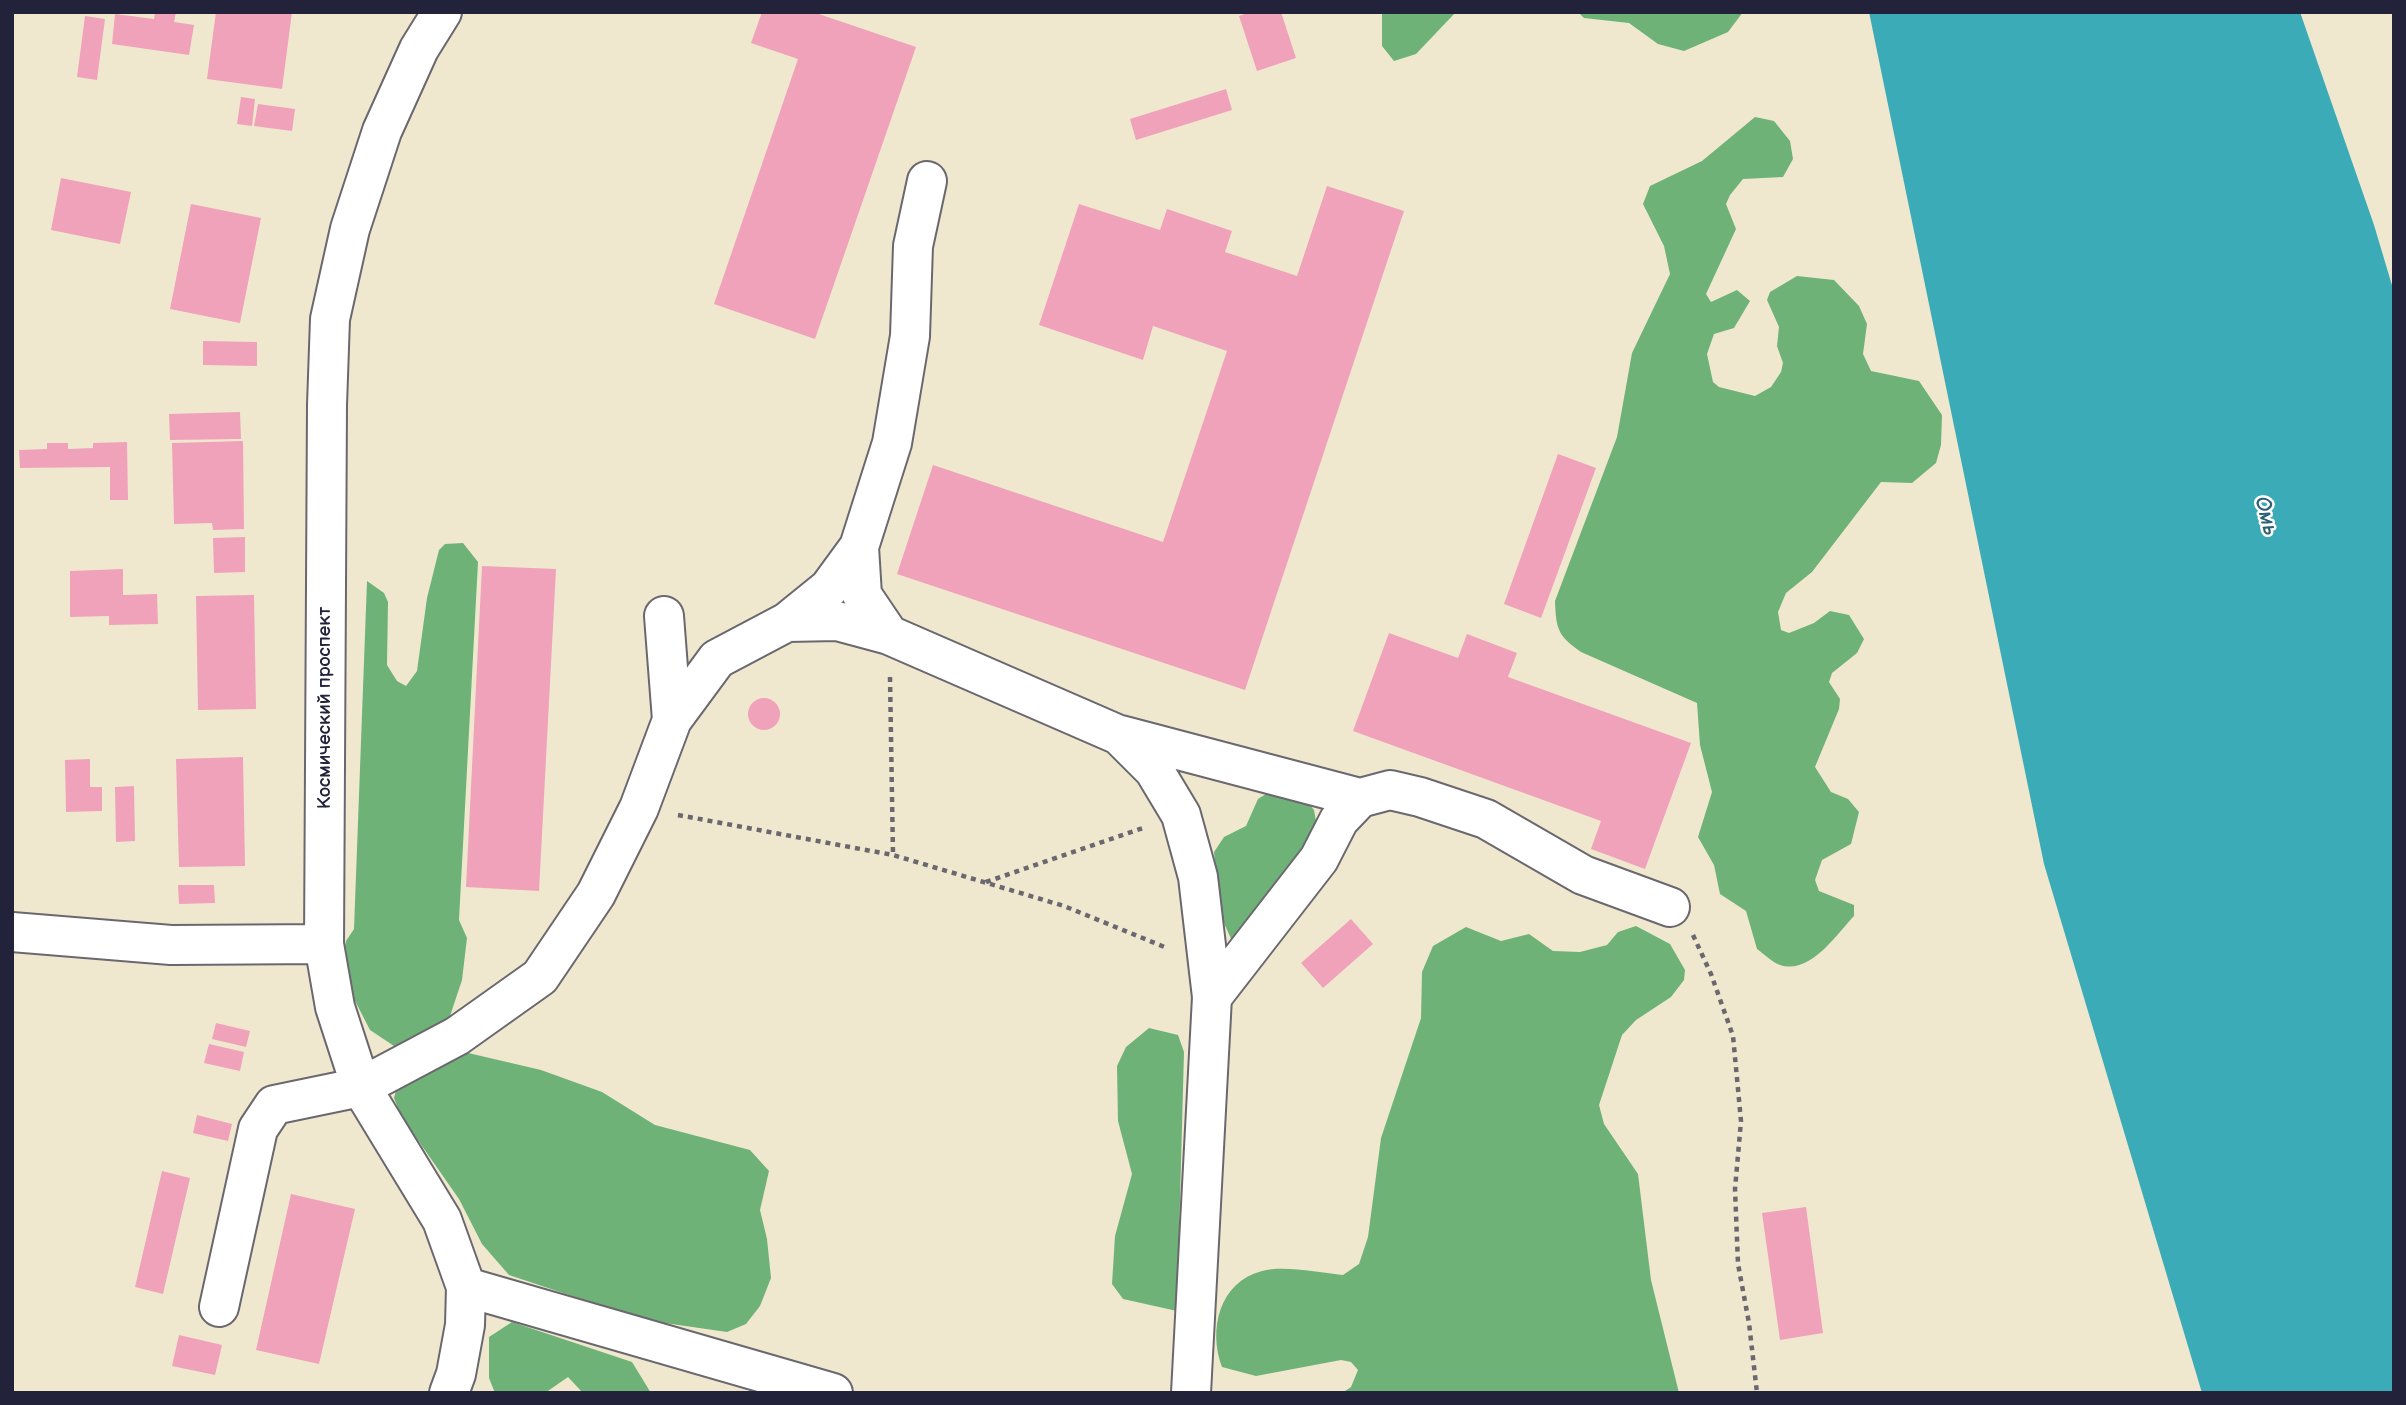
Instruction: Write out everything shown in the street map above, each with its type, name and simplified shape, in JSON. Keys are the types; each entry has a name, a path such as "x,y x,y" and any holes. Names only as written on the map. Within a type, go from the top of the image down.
{"street":[{"name":"Космический проспект","path":"442,12 419,49 382,131 349,229 330,319 327,405 324,944 335,1007 361,1087 442,1220 466,1287 465,1325 456,1374 449,1393"},
{"path":"219,1307 258,1129 274,1105 361,1087 457,1036 540,977 596,894 639,808 672,720 717,659 787,622 829,588 859,547 892,443 910,336 913,246 927,181"},
{"path":"859,547 862,595 889,635"},
{"path":"664,616 672,720"},
{"path":"787,622 837,621 889,635 1119,735 1360,798 1390,790 1420,797 1486,819 1583,874 1670,907"},
{"path":"1119,735 1154,770 1181,815 1198,877 1210,981 1191,1393"},
{"path":"1210,981 1319,859 1339,820 1360,798"},
{"path":"12,932 171,946 324,944"},
{"path":"466,1287 833,1393"}],"path":[{"path":"889,635 893,855"},
{"path":"639,808 893,855 1064,906 1210,981"},
{"path":"985,883 1181,815"},
{"path":"1670,907 1695,937 1733,1036 1741,1121 1735,1189 1738,1264 1749,1323 1757,1393"}],"green space":[{"path":"1382,12 1456,12 1416,54 1394,61 1382,46"},
{"path":"1578,12 1743,12 1728,32 1684,51 1658,44 1629,23 1584,18"},
{"path":"1755,117 1774,121 1790,141 1793,159 1783,177 1743,179 1726,204 1736,229 1706,294 1711,302 1737,290 1750,301 1734,328 1714,334 1707,354 1713,382 1719,387 1755,396 1771,387 1781,372 1783,363 1777,346 1779,327 1767,300 1770,292 1797,276 1834,280 1859,306 1867,324 1863,354 1871,371 1919,381 1942,415 1941,445 1936,463 1912,483 1881,482 1812,572 1786,593 1778,612 1781,630 1789,633 1814,623 1830,611 1849,615 1864,639 1857,653 1832,673 1829,682 1840,699 1839,709 1815,767 1831,792 1848,799 1859,812 1851,844 1822,860 1815,880 1819,891 1854,905 1854,916 1822,951 1812,959 1791,967 1777,964 1757,949 1746,911 1720,894 1714,865 1698,837 1712,792 1700,745 1697,703 1581,652 1567,641 1560,631 1555,601 1617,437 1632,353 1670,274 1664,246 1643,204 1650,186 1702,161"},
{"path":"463,543 478,562 459,920 467,938 462,980 448,1022 413,1044 394,1046 370,1030 352,995 342,960 346,941 354,929 367,581 384,593 388,602 387,665 397,681 406,686 417,671 427,598 439,550 445,544"},
{"path":"1274,789 1305,799 1314,810 1317,827 1297,875 1232,941 1220,914 1214,852 1224,837 1246,826 1258,799"},
{"path":"1636,926 1670,944 1685,970 1684,980 1671,997 1636,1020 1622,1035 1599,1105 1604,1124 1638,1174 1651,1280 1679,1393 1342,1393 1351,1387 1358,1370 1351,1362 1341,1360 1256,1376 1222,1367 1216,1338 1217,1323 1227,1296 1236,1285 1247,1277 1271,1269 1343,1275 1359,1264 1368,1237 1381,1138 1421,1018 1422,972 1433,946 1466,927 1501,941 1529,934 1553,951 1580,952 1607,945 1618,932"},
{"path":"1149,1028 1178,1035 1184,1052 1177,1311 1123,1299 1112,1284 1115,1236 1132,1174 1118,1121 1117,1066 1126,1047"},
{"path":"464,1052 541,1070 602,1092 655,1125 750,1150 769,1171 760,1210 767,1239 771,1278 760,1306 746,1324 727,1332 644,1320 509,1275 482,1244 459,1199 401,1116 394,1098 399,1079"},
{"path":"512,1322 632,1362 651,1393 583,1393 568,1377 545,1393 495,1393 489,1378 489,1337"}],"water":[{"name":"Омь","path":"1869,12 2300,12 2374,225 2394,292 2394,1393 2202,1393 2044,864"}],"building":[{"path":"155,12 176,12 174,22 194,25 189,55 112,44 115,14 154,19"},
{"path":"216,12 292,12 282,89 207,79"},
{"path":"762,12 813,12 916,47 815,339 714,304 798,59 751,43"},
{"path":"1250,12 1281,12 1296,58 1257,71 1239,16"},
{"path":"85,16 105,19 97,80 77,77"},
{"path":"1226,89 1232,110 1136,140 1130,119"},
{"path":"241,97 255,99 252,126 237,124"},
{"path":"258,104 295,109 292,131 254,126"},
{"path":"61,178 131,192 120,244 51,230"},
{"path":"1327,186 1404,211 1245,690 897,574 933,465 1163,542 1227,351 1153,326 1143,360 1039,325 1079,204 1160,230 1167,209 1232,231 1225,252 1297,276"},
{"path":"191,204 261,218 240,323 170,309"},
{"path":"203,341 257,342 257,366 203,365"},
{"path":"240,412 241,439 170,440 169,414"},
{"path":"243,441 244,529 213,530 212,523 174,524 172,443"},
{"path":"127,442 128,500 110,500 110,467 20,468 19,450 47,449 47,443 68,443 68,449 93,448 93,443"},
{"path":"1558,454 1596,468 1541,618 1504,604"},
{"path":"245,537 245,572 214,573 213,538"},
{"path":"482,566 556,569 539,891 466,887"},
{"path":"123,569 123,595 157,594 158,624 109,625 109,616 70,617 70,571"},
{"path":"254,595 256,709 198,710 196,596"},
{"path":"1389,633 1458,658 1467,634 1517,653 1508,677 1691,743 1645,869 1591,849 1601,821 1353,731"},
{"path":"764,698 775,703 780,714 775,725 764,730 753,725 748,714 753,703"},
{"path":"243,757 245,866 179,867 176,759"},
{"path":"90,759 90,787 102,787 102,811 66,812 65,760"},
{"path":"134,786 135,841 116,842 115,787"},
{"path":"178,885 214,885 215,903 179,904"},
{"path":"1351,919 1373,944 1323,988 1301,963"},
{"path":"216,1023 250,1031 246,1047 212,1039"},
{"path":"209,1044 244,1052 240,1071 204,1063"},
{"path":"197,1115 232,1124 228,1141 193,1133"},
{"path":"162,1171 190,1178 163,1294 135,1287"},
{"path":"291,1194 355,1209 319,1364 256,1350"},
{"path":"1806,1207 1823,1333 1780,1340 1762,1213"},
{"path":"179,1335 222,1345 215,1375 172,1366"}]}
